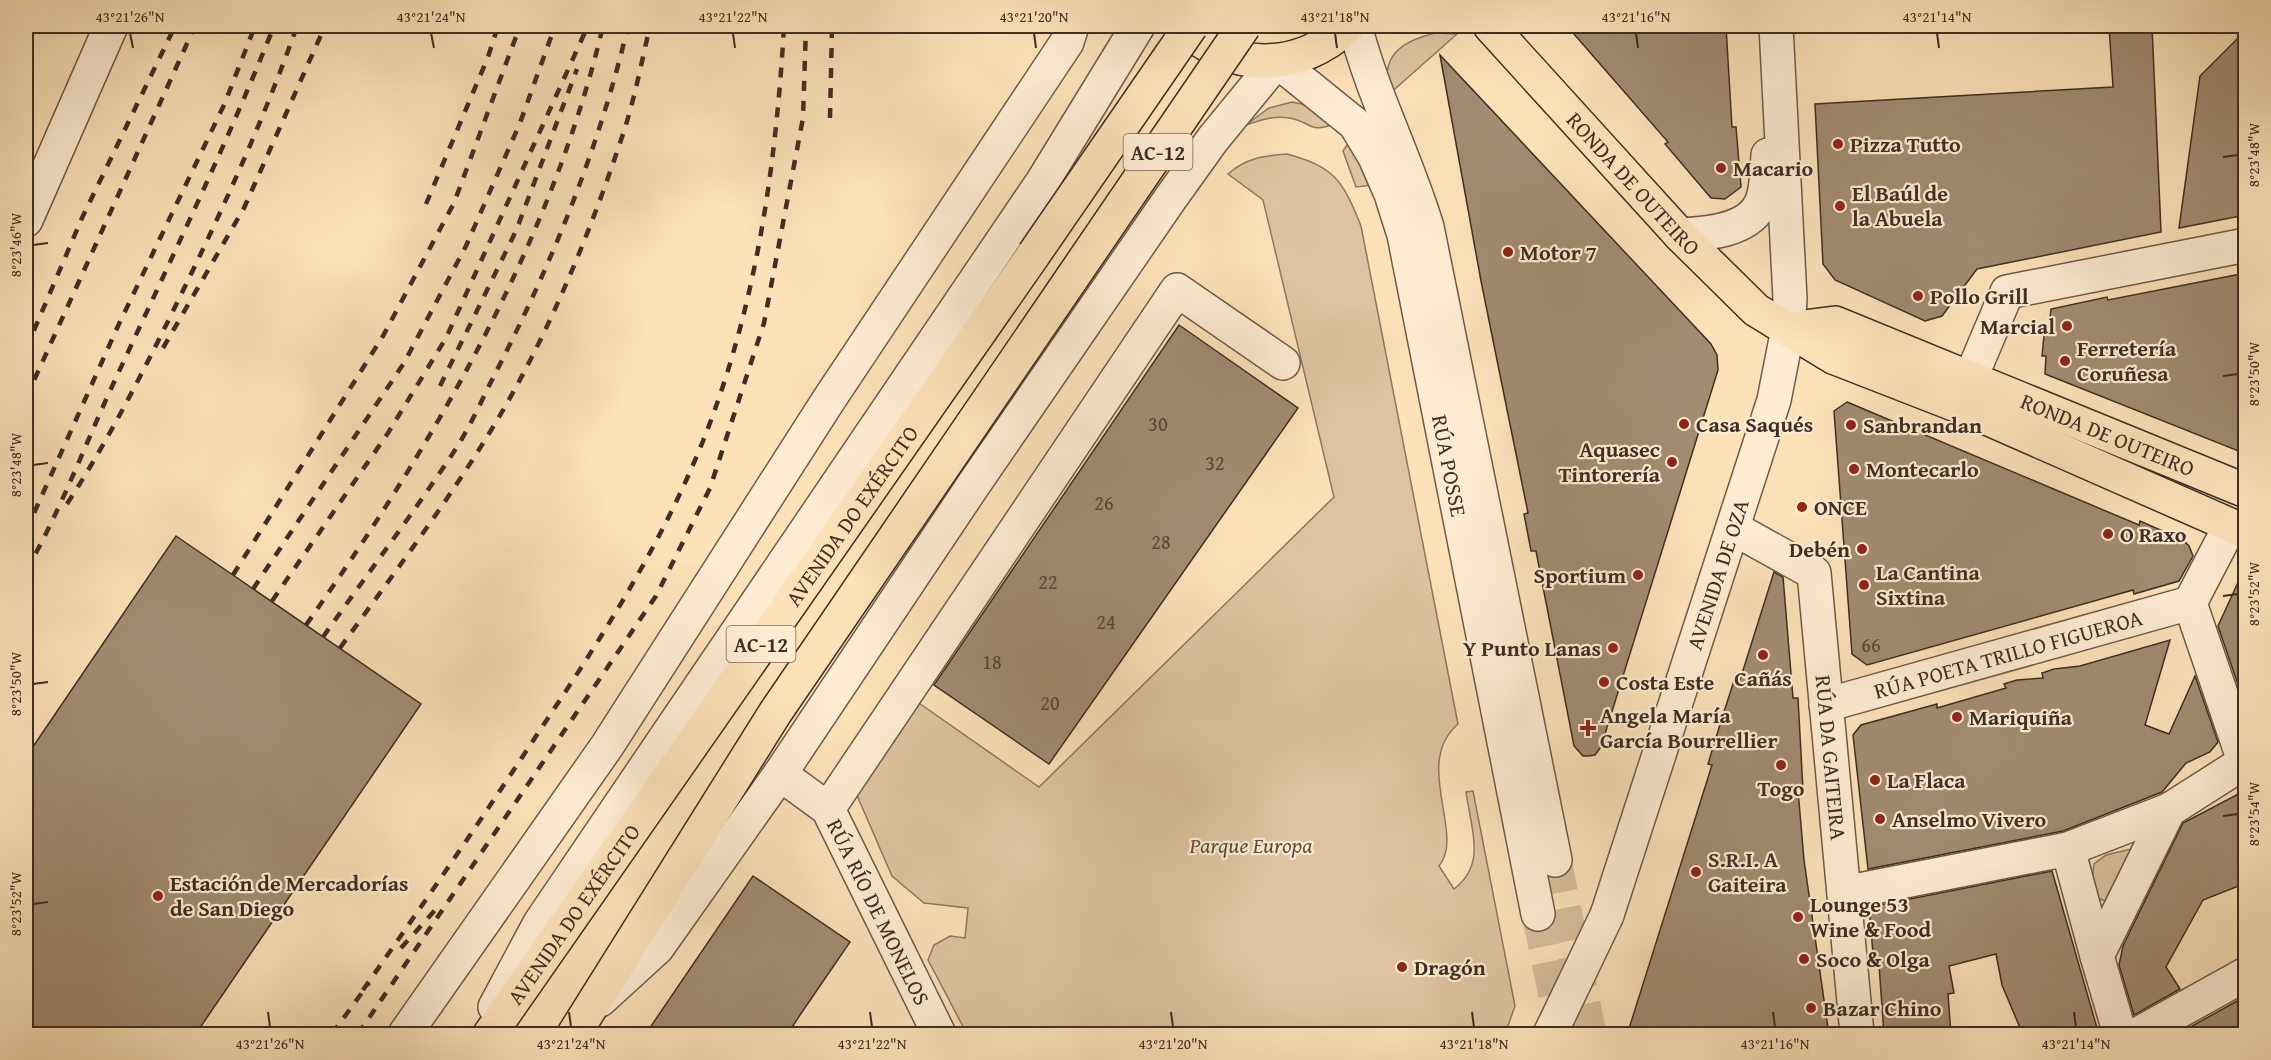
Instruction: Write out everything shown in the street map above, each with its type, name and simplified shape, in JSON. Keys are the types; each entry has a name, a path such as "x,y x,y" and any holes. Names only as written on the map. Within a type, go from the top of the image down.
{"main road":[{"path":"1184,26 1206,45 1233,58 1277,61 1299,56 1320,47 1348,26"},
{"name":"AVENIDA DO EXÉRCITO","path":"490,1035 1191,26"},
{"name":"AC-12","path":"574,1035 775,713 1244,26"},
{"name":"RONDA DE OUTEIRO","path":"1490,26 1680,235 1734,291 1756,310 1833,357 2008,428 2238,529"},
{"name":"RONDA DE OUTEIRO","path":"1788,329 1835,323 2246,491"}],"street":[{"path":"26,220 111,26"},
{"path":"405,1035 607,746 828,400 1067,42 1072,26"},
{"name":"AVENIDA DO EXÉRCITO","path":"481,1035 540,923 1043,181 1138,26"},
{"name":"RÚA POSSE","path":"1355,26 1382,111 1413,181 1427,226 1555,860"},
{"name":"AVENIDA DE OZA","path":"1571,1035 1607,915 1774,400 1788,329 1788,239 1776,26"},
{"path":"592,1007 657,948 780,774 974,484 1170,199 1213,139 1277,61"},
{"name":"RÚA POSSE","path":"1277,61 1355,124 1375,157 1391,194 1404,235 1538,914"},
{"name":"AVENIDA DE OZA","path":"1680,235 1726,230 1743,222 1762,203 1768,151 1779,100"},
{"path":"1971,377 2007,292 2246,245"},
{"path":"828,809 1177,290 1283,363"},
{"name":"RONDA DE OUTEIRO","path":"1971,377 1987,404 2008,428"},
{"name":"RÚA DA GAITEIRA","path":"1733,528 1814,573 1857,1035"},
{"path":"1844,894 2068,849 2169,810 2245,761 2190,603 2238,529"},
{"name":"RÚA POETA TRILLO FIGUEROA","path":"1826,705 2190,603"},
{"name":"RÚA RÍO DE MONELOS","path":"780,774 828,809 939,1035"},
{"path":"2097,956 2169,810"},
{"path":"2068,849 2120,1035"},
{"path":"1550,1035 1607,915"},
{"path":"2138,1035 2246,974"}],"green space":[{"path":"1435,33 1457,34 1388,95 1387,70 1395,53 1411,41"},
{"path":"1292,102 1316,107 1334,124 1319,128 1278,117 1246,125 1269,108"},
{"path":"1350,140 1374,185 1356,187 1343,151"},
{"name":"Parque Europa","path":"1287,154 1316,164 1335,178 1349,198 1361,226 1458,724 1445,740 1439,759 1439,778 1447,836 1446,852 1439,866 1454,889 1464,879 1470,868 1474,857 1474,845 1466,792 1473,791 1515,1006 1505,1034 967,1034 928,960 934,945 950,936 965,938 968,908 924,903 892,876 856,793 916,701 1039,787 1334,497 1263,200 1228,174 1241,164 1255,159"},
{"path":"2131,849 2135,854 2114,892 2105,901 2098,898 2092,881 2094,864 2106,855"}],"building":[{"path":"1567,26 1726,26 1732,127 1736,127 1741,187 1725,199 1711,198 1665,144 1668,142"},
{"path":"2109,26 2152,26 2161,232 1977,269 1942,316 1925,321 1835,280 1823,264 1815,104 2113,87"},
{"path":"2246,30 2246,215 2179,228 2200,76"},
{"path":"1440,55 1711,344 1717,355 1718,370 1601,747 1595,755 1583,756 1574,746 1536,551 1531,551 1524,514 1528,513 1481,281"},
{"path":"2246,273 2246,454 2045,374 2046,356 2042,356 2045,326 2049,327 2051,309"},
{"path":"1179,325 1298,408 1049,764 934,685"},
{"path":"1847,402 2139,525 2140,521 2183,540 2189,546 2193,556 2179,581 2134,594 2133,590 1867,665 1852,654 1834,411"},
{"name":"Estación de Mercadorías de San Diego","path":"176,536 421,704 195,1035 26,1035 26,757"},
{"path":"2246,565 2246,704 2245,705 2218,626"},
{"path":"1774,572 1783,577 1793,698 1798,698 1803,790 1798,790 1804,860 1829,1035 1627,1035 1712,765 1708,764 1721,721 1734,681 1739,683"},
{"path":"2170,640 2145,725 2169,734 2195,676 2218,742 2210,752 2186,763 2162,792 2063,831 1868,869 1853,735 1861,725 1937,704 1937,708 2006,688 2004,684 2017,680 2043,678 2042,673 2054,669 2080,666"},
{"path":"2246,790 2246,883 2203,900 2166,967 2180,989 2134,1015 2119,965 2123,946 2183,823"},
{"path":"2052,871 2099,1035 2023,1035 2002,985 1996,954 1949,966 1954,993 1948,994 1951,1035 1884,1035 1879,965 1874,965 1869,907"},
{"path":"753,876 850,942 787,1035 645,1035"},
{"path":"2246,996 2246,1035 2176,1035"}],"tunnel":[{"path":"1555,860 1590,1034"},
{"path":"1538,914 1563,1033"}],"railway":[{"path":"26,349 82,218 175,26"},
{"path":"26,398 195,26"},
{"path":"26,531 118,326 224,105 255,26"},
{"path":"26,571 62,500 237,115 274,26"},
{"path":"67,504 125,406 193,271 256,132 297,26"},
{"path":"163,348 244,208 325,26"},
{"path":"426,204 488,57 498,26"},
{"path":"233,575 383,336 454,203 520,26"},
{"path":"253,589 404,363 466,246 520,123 555,26"},
{"path":"306,625 399,486 483,339 520,263 553,185 581,106 603,26"},
{"path":"323,637 462,438 518,329 556,245 589,158 604,115 628,26"},
{"path":"340,648 467,468 506,405 541,339 572,271 612,166 632,105 650,26"},
{"path":"363,990 476,826 587,658 630,588 687,479 721,391 750,288 769,184 784,26"},
{"path":"358,1034 656,596 710,488 764,323 803,118 806,26"},
{"path":"830,118 832,26"},
{"path":"272,601 388,433 446,338 586,30"},
{"path":"440,386 516,231 577,69"},
{"path":"401,948 437,908"},
{"path":"332,1034 369,983"}],"place":[{"name":"Pizza Tutto","path":"1838,144"},
{"name":"Macario","path":"1721,168"},
{"name":"El Baúl de la Abuela","path":"1840,206"},
{"name":"Motor 7","path":"1508,252"},
{"name":"Pollo Grill","path":"1918,296"},
{"name":"Marcial","path":"2067,326"},
{"name":"Ferretería Coruñesa","path":"2065,361"},
{"name":"Casa Saqués","path":"1684,424"},
{"name":"Sanbrandan","path":"1851,425"},
{"name":"Aquasec Tintorería","path":"1672,462"},
{"name":"Montecarlo","path":"1854,469"},
{"name":"ONCE","path":"1802,507"},
{"name":"O Raxo","path":"2108,534"},
{"name":"Debén","path":"1862,549"},
{"name":"Sportium","path":"1638,575"},
{"name":"La Cantina Sixtina","path":"1864,585"},
{"name":"Y Punto Lanas","path":"1613,648"},
{"name":"Cañás","path":"1763,655"},
{"name":"Costa Este","path":"1604,682"},
{"name":"Mariquiña","path":"1957,717"},
{"name":"Angela María García Bourrellier","path":"1588,728"},
{"name":"Togo","path":"1781,765"},
{"name":"La Flaca","path":"1875,780"},
{"name":"Anselmo Vivero","path":"1880,819"},
{"name":"S.R.I. A Gaiteira","path":"1696,872"},
{"name":"Estación de Mercadorías de San Diego","path":"158,896"},
{"name":"Lounge 53 Wine & Food","path":"1798,917"},
{"name":"Soco & Olga","path":"1804,959"},
{"name":"Dragón","path":"1402,967"},
{"name":"Bazar Chino","path":"1811,1008"}]}
